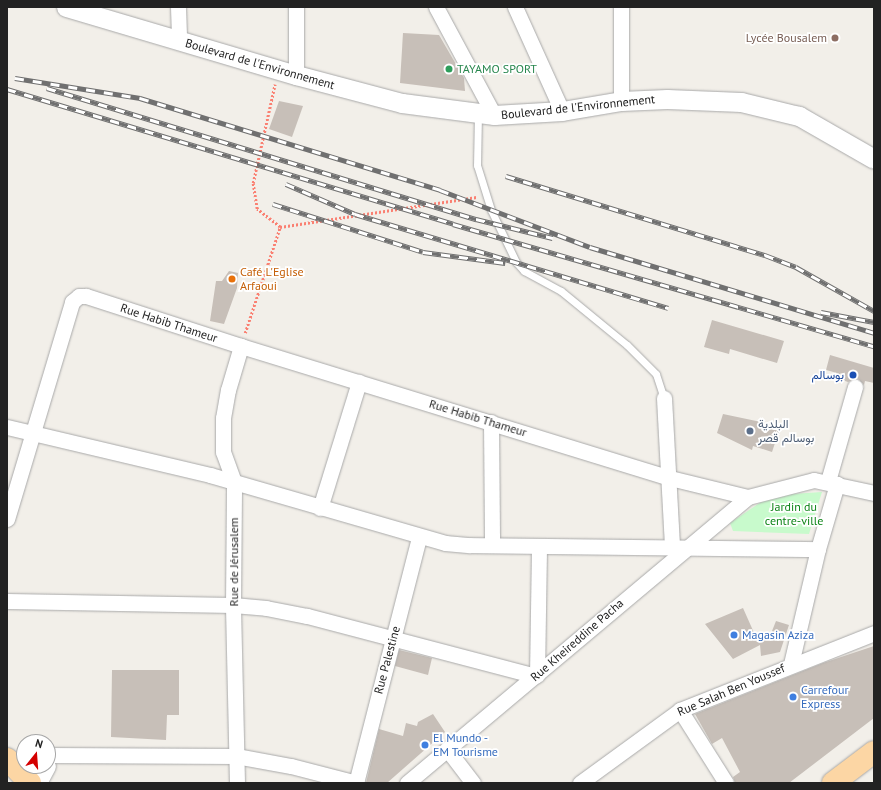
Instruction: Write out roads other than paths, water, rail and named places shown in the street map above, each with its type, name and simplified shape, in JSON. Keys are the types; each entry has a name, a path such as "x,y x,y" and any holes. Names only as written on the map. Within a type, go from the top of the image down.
{"main road":[{"path":"833,783 874,752"},
{"path":"13,760 30,783"},
{"path":"856,783 874,770"}],"street":[{"name":"Boulevard de l'Environnement","path":"66,7 278,70 402,103 486,115 562,111 621,101 707,99 771,108 805,119 874,159"},
{"path":"178,7 179,40"},
{"path":"296,7 296,75"},
{"path":"436,7 486,115"},
{"path":"515,7 562,111"},
{"path":"621,7 621,101"},
{"name":"Rue Habib Thameur","path":"31,433 72,302 79,296 86,296 241,346 670,478 748,497"},
{"name":"Rue de Jérusalem","path":"237,783 233,605 234,482 223,452 223,418 241,346"},
{"path":"320,508 359,382"},
{"path":"791,664 855,387"},
{"path":"664,398 670,478 672,547"},
{"path":"491,422 492,545"},
{"path":"7,428 234,482 419,537 446,543 539,546 818,549"},
{"path":"7,519 31,433"},
{"path":"748,497 802,481 833,482 874,493"},
{"name":"Rue Kheireddine Pacha","path":"406,783 536,675 607,613 748,497"},
{"name":"Rue Palestine","path":"357,783 419,537"},
{"path":"7,601 233,605 307,616 536,675 539,546"},
{"name":"Rue Salah Ben Youssef","path":"580,783 680,710 791,664 874,633"},
{"path":"680,710 726,783"},
{"path":"447,749 473,783"},
{"path":"56,760 236,756 291,766 357,783"}],"lane":[{"path":"486,115 477,165 497,224 516,262 524,271 560,291 626,345 656,374 664,398"}],"railway":[{"path":"15,78 140,98 440,190 590,247 874,333"},
{"path":"47,88 476,219 553,238"},
{"path":"7,89 453,224 874,346"},
{"path":"506,176 765,255 796,267 874,311"},
{"path":"286,184 355,214 668,308"},
{"path":"273,204 423,252 505,263"},
{"path":"821,312 874,322"}],"place":[{"name":"Lycée Bousalem","path":"835,38"},
{"name":"TAYAMO SPORT","path":"449,69"},
{"name":"Café L'Eglise Arfaoui","path":"232,279"},
{"name":"بوسالم","path":"853,375"},
{"name":"البلدية بوسالم قصر","path":"750,431"},
{"name":"Magasin Aziza","path":"734,635"},
{"name":"Carrefour Express","path":"793,697"},
{"name":"El Mundo - EM Tourisme","path":"425,745"}],"park label":[{"name":"Jardin du centre-ville","path":"794,514"}]}
